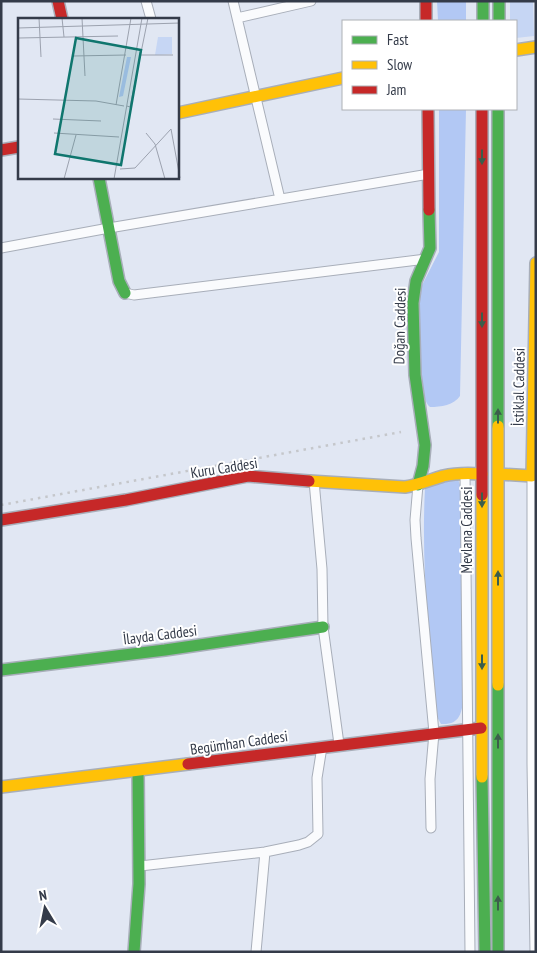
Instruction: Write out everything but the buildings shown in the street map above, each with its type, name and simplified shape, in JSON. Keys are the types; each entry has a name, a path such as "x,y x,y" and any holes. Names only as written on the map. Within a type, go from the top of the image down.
{"street":[{"path":"58,1 62,18"},
{"path":"146,1 151,18"},
{"path":"233,1 280,199"},
{"path":"237,18 311,1"},
{"path":"426,1 426,20"},
{"path":"483,1 483,20"},
{"path":"499,1 499,20"},
{"path":"517,50 536,47"},
{"path":"179,113 342,78"},
{"name":"Doğan Caddesi","path":"418,485 423,466 424,445 414,357 413,303 416,281 430,248 428,110"},
{"name":"Mevlana Caddesi","path":"482,110 482,728 485,952"},
{"name":"Mevlana Caddesi","path":"498,110 498,952"},
{"path":"1,150 18,146"},
{"path":"1,248 429,174"},
{"path":"99,179 119,281 125,293 134,295 426,259"},
{"name":"İstiklal Caddesi","path":"534,478 536,263"},
{"path":"465,473 470,952"},
{"name":"Kuru Caddesi","path":"1,520 134,499 248,476 394,487 418,485 444,476 465,473 482,474"},
{"path":"498,474 534,478 535,952"},
{"path":"314,481 322,569 323,627 339,744"},
{"path":"418,485 415,520 416,538 434,733 430,779 431,828"},
{"name":"İlayda Caddesi","path":"1,670 165,650 323,627"},
{"name":"Begümhan Caddesi","path":"1,787 339,744 482,728"},
{"path":"140,866 265,852 299,846 308,842 318,834 317,778 322,747"},
{"path":"134,952 138,927 140,866 138,771"},
{"path":"256,952 265,852"}],"shaded area":[{"path":"437,1 466,1 466,20 438,20"},
{"path":"510,1 533,1 534,36 517,38 517,20 510,20"},
{"path":"439,110 466,110 460,396 454,402 447,405 430,407 425,400 420,372 419,296 421,287 439,252"},
{"path":"458,479 460,485 464,698 459,717 452,723 441,724 437,717 426,602 425,488"}],"railway":[{"path":"1,505 401,432"}],"traffic: fast":[{"path":"483,1 483,20"},
{"path":"499,1 499,20"},
{"path":"498,110 498,426"},
{"path":"99,179 119,281 125,293"},
{"path":"418,485 423,466 425,445 415,375 413,303 416,281 430,248 429,210"},
{"path":"1,670 165,650 323,627"},
{"path":"498,685 498,952"},
{"path":"134,952 139,884 138,771"},
{"path":"482,777 485,952"}],"traffic: slow":[{"path":"517,50 536,47"},
{"path":"179,113 342,78"},
{"path":"498,474 532,476 536,263"},
{"path":"498,426 498,685"},
{"path":"309,481 405,487 448,475 462,473 482,474"},
{"path":"482,495 482,777"},
{"path":"1,787 188,764"}],"traffic: jam":[{"path":"58,1 62,18"},
{"path":"426,1 426,20"},
{"path":"428,110 429,210"},
{"path":"482,110 482,495"},
{"path":"1,150 18,147"},
{"path":"1,520 126,500 248,476 309,481"},
{"path":"188,764 481,728"}]}
